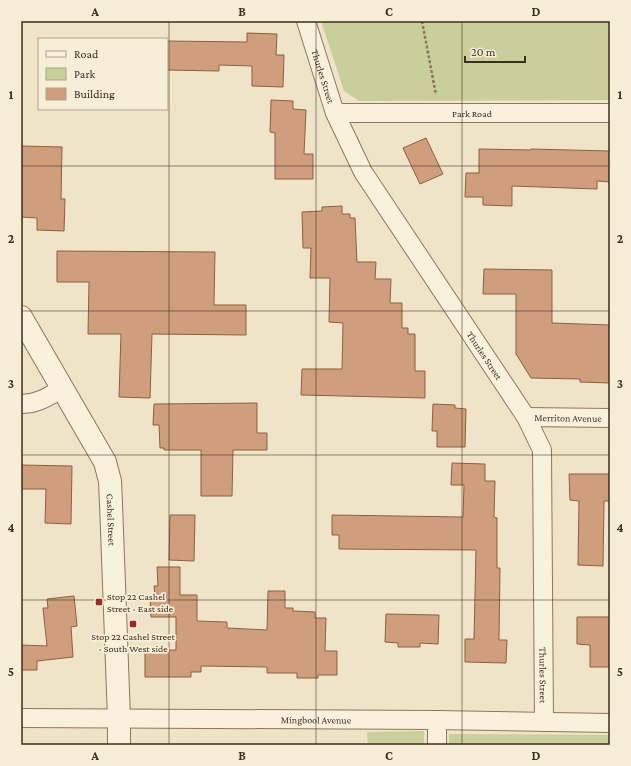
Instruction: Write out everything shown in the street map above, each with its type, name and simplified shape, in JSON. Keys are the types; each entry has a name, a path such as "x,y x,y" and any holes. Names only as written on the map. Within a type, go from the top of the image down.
{"street":[{"name":"Thurles Street","path":"306,21 335,113 363,172 526,417 542,450 544,722"},
{"name":"Park Road","path":"335,113 610,113"},
{"name":"Cashel Street","path":"21,317 105,462 110,481 119,745"},
{"path":"21,404 40,401 63,388"},
{"name":"Merriton Avenue","path":"526,417 610,418"},
{"name":"Mingbool Avenue","path":"21,718 437,720 610,723"},
{"path":"437,720 437,745"}],"path":[{"path":"422,21 440,113"}],"green space":[{"path":"321,21 610,21 610,100 359,101 344,91"},
{"path":"424,731 424,745 368,745 367,732"},
{"path":"449,734 610,735 610,745 449,745"}],"building":[{"path":"247,33 277,34 276,55 284,55 283,87 252,86 252,66 219,65 219,71 168,70 168,41 247,42"},
{"path":"271,100 293,101 293,109 306,110 304,154 313,154 313,179 275,179 275,133 270,132"},
{"path":"426,138 443,174 420,184 403,148"},
{"path":"21,146 62,147 61,199 65,199 64,231 37,230 37,218 21,217"},
{"path":"479,149 610,151 610,182 597,181 597,189 512,186 512,206 483,205 483,197 465,197 466,173 479,173"},
{"path":"342,206 342,214 350,214 350,218 355,218 357,262 376,262 375,279 391,279 390,303 402,303 402,328 408,328 408,334 415,334 415,371 425,371 425,398 301,395 302,369 342,369 343,323 329,322 330,278 310,278 311,248 303,248 302,212 322,211 322,207"},
{"path":"57,251 215,252 214,305 246,305 246,335 152,334 150,398 119,397 121,334 88,334 89,282 57,282"},
{"path":"484,269 552,270 552,323 610,325 609,383 580,382 580,379 531,378 516,354 516,294 483,294"},
{"path":"257,403 257,433 267,433 267,450 233,450 232,496 201,496 201,450 164,450 164,448 160,448 159,425 153,425 154,404"},
{"path":"433,404 455,405 455,408 466,409 465,447 437,447 437,431 432,431"},
{"path":"452,463 485,464 485,481 495,481 494,517 497,518 497,568 500,568 499,640 507,640 506,663 465,662 465,639 474,639 476,550 339,549 339,535 332,535 332,515 463,517 464,485 451,485"},
{"path":"21,465 72,466 71,524 45,523 46,489 21,489"},
{"path":"569,474 610,474 610,501 604,501 603,566 578,565 579,501 570,500"},
{"path":"170,515 195,515 194,561 169,560"},
{"path":"157,567 180,567 180,595 197,595 197,621 227,622 227,628 267,630 268,591 285,591 285,608 293,608 293,611 315,612 315,618 326,618 325,651 337,651 337,675 318,675 318,678 297,678 297,673 267,673 267,667 201,666 201,672 191,672 191,677 145,677 145,650 176,650 176,617 151,617 150,597 155,597 154,586 158,586"},
{"path":"74,596 77,626 71,627 73,657 37,661 37,670 21,670 21,645 47,646 43,608 48,608 47,599"},
{"path":"386,614 439,615 438,644 420,643 420,647 398,647 398,643 385,642"},
{"path":"577,617 610,617 610,667 590,667 590,645 577,644"}],"place":[{"name":"Stop 22 Cashel Street - East side","path":"99,602"},
{"name":"Stop 22 Cashel Street - South West side","path":"133,624"}]}
